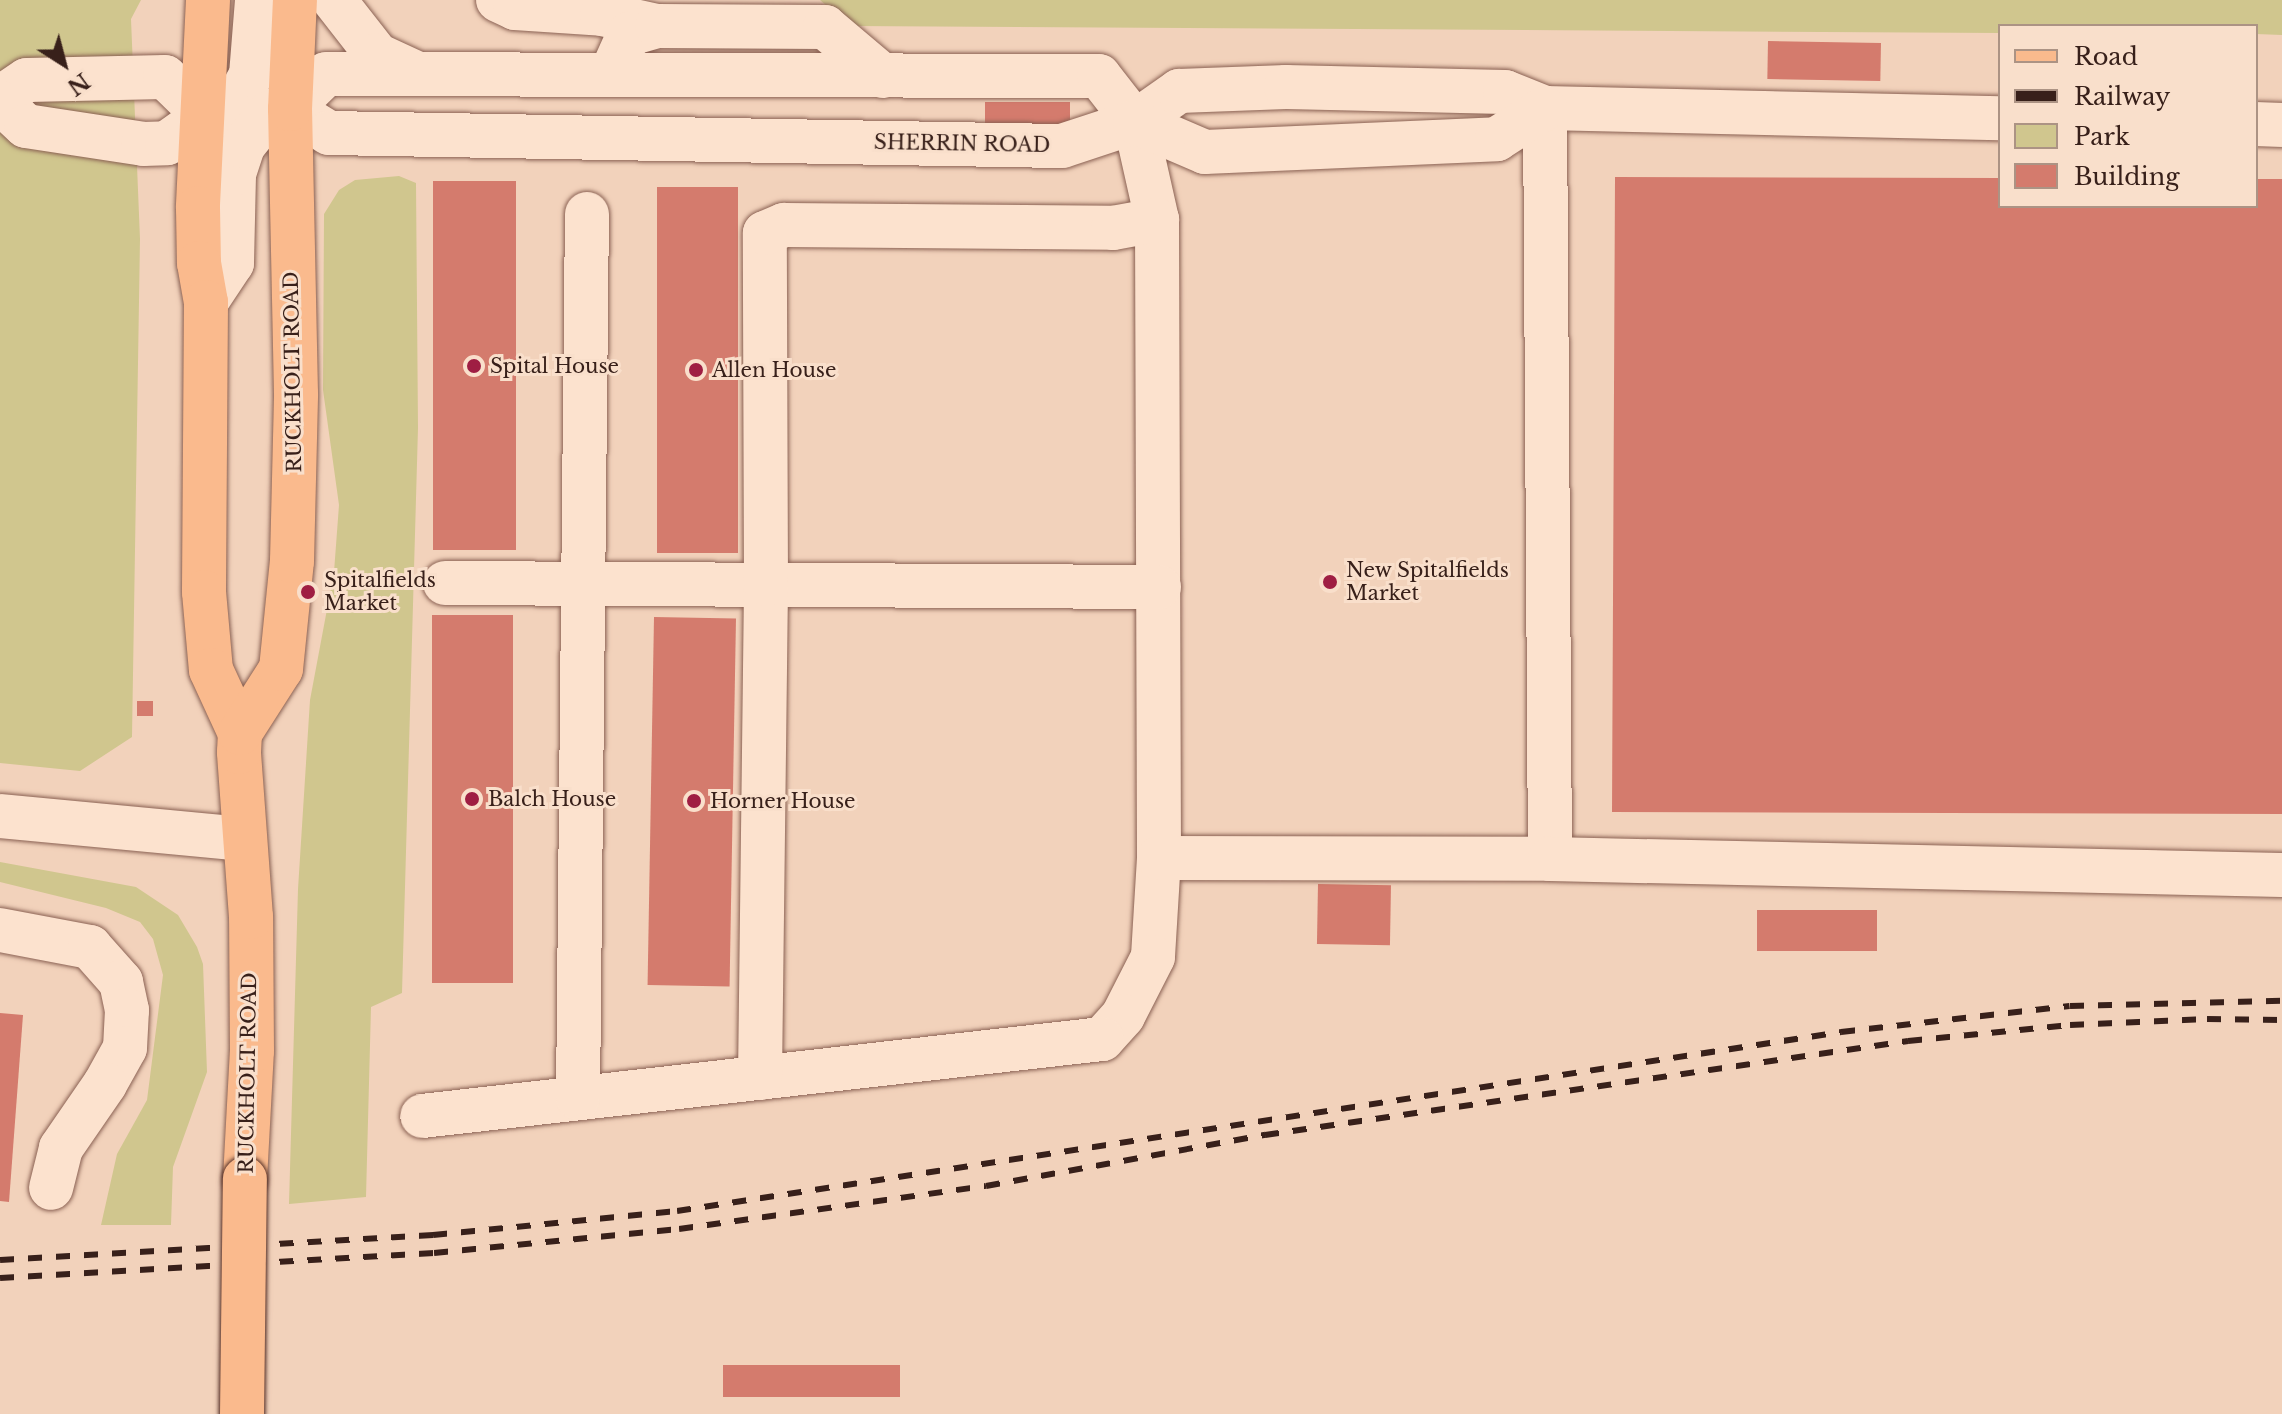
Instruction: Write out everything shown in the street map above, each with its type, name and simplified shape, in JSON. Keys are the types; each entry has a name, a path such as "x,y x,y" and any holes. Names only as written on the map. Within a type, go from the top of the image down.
{"main road":[{"name":"RUCKHOLT ROAD","path":"208,0 248,113 296,394 292,561 281,669 240,733"},
{"name":"RUCKHOLT ROAD","path":"242,1414 245,1179 252,1051 251,917 240,733 211,670 204,592 206,302 199,263 198,208 248,113 295,0"}],"street":[{"path":"206,302 232,263 232,206 248,113 257,0"},
{"path":"334,0 377,55 393,65 418,73"},
{"path":"498,0 515,8 602,14 657,26 825,27 883,76"},
{"path":"611,74 629,34 657,26"},
{"path":"0,100 26,126 143,144 167,143 248,113 326,74 1099,76 1135,122 1157,220 1159,858 1153,957 1123,1016 1102,1039 422,1116"},
{"name":"SHERRIN ROAD","path":"0,100 27,80 165,77 248,113 329,133 1062,146 1135,122 1179,91 1286,87 1505,92 1545,108"},
{"path":"1135,122 1205,152 1497,139 1545,108 1998,118"},
{"path":"1545,108 1550,859"},
{"path":"2258,124 2282,125"},
{"path":"578,1098 587,214"},
{"path":"760,1078 766,584 765,233 784,225 1113,228 1157,220"},
{"path":"445,583 1159,587"},
{"path":"0,816 244,839"},
{"path":"1159,858 1550,859 2282,875"},
{"path":"0,930 90,947 121,982 127,1010 125,1048 105,1084 61,1148 51,1188"}],"green space":[{"path":"0,0 141,0 131,19 140,239 132,737 80,771 0,763"},
{"path":"820,0 2282,0 2282,35 2258,34 2258,24 1998,24 1998,33 850,26"},
{"path":"399,176 416,183 418,428 402,993 371,1007 366,1197 289,1204 298,889 310,700 334,572 339,505 323,390 324,214 339,190 355,180"},
{"path":"0,862 136,887 178,915 197,947 203,964 207,1072 173,1167 171,1225 101,1225 117,1154 147,1100 163,975 153,939 140,922 106,908 0,882"}],"building":[{"path":"1768,41 1881,43 1880,81 1767,79"},
{"path":"985,102 1070,102 1070,133 985,133"},
{"path":"1615,177 1998,178 1998,208 2258,208 2258,179 2282,179 2282,814 1612,812"},
{"name":"Spital House","path":"433,181 516,181 516,550 433,550"},
{"name":"Allen House","path":"657,187 738,187 738,553 657,553"},
{"name":"Balch House","path":"432,615 513,615 513,983 432,983"},
{"name":"Horner House","path":"654,617 736,618 730,986 648,985"},
{"path":"137,701 153,701 153,716 137,716"},
{"path":"1318,884 1391,885 1390,945 1317,944"},
{"path":"1757,910 1877,910 1877,951 1757,951"},
{"path":"0,1013 23,1015 9,1202 0,1201"},
{"path":"723,1365 900,1365 900,1397 723,1397"}],"railway":[{"path":"0,1260 433,1235 677,1211 1841,1032 2070,1006 2282,1001"},
{"path":"0,1278 434,1253 679,1229 986,1186 1265,1135 1908,1041 2070,1025 2207,1019 2282,1020"}],"place":[{"name":"Spital House","path":"474,366"},
{"name":"Allen House","path":"696,370"},
{"name":"New Spitalfields Market","path":"1330,582"},
{"name":"Spitalfields Market","path":"308,592"},
{"name":"Balch House","path":"472,799"},
{"name":"Horner House","path":"694,801"}]}
